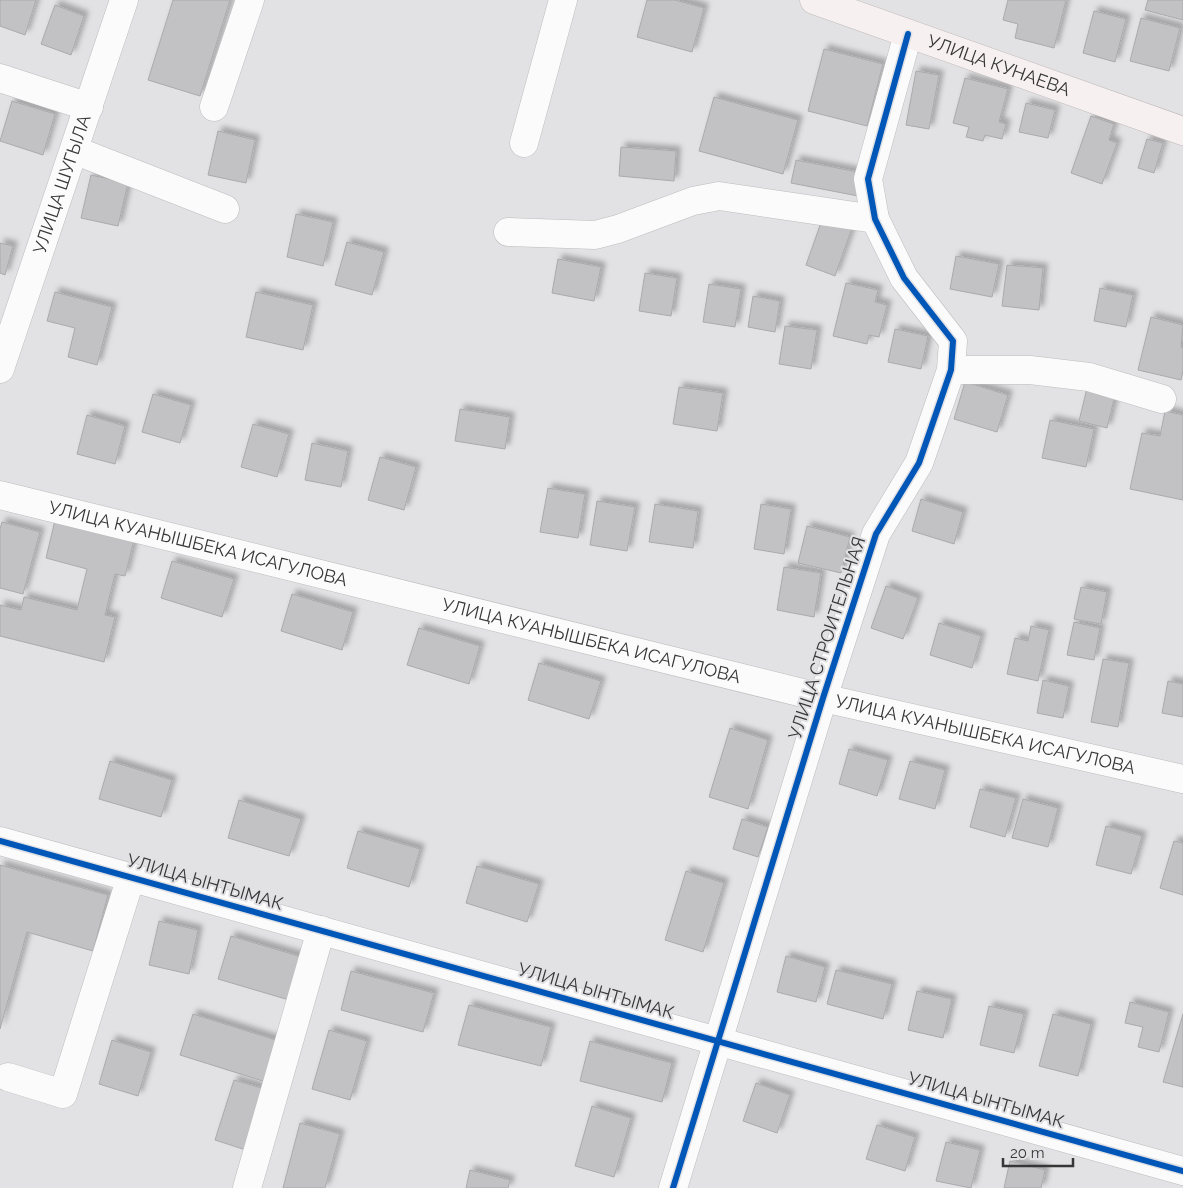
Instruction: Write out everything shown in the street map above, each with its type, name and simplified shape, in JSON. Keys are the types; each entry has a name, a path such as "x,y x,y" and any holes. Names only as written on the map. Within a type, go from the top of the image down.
{"main road":[{"name":"УЛИЦА КУНАЕВА","path":"814,0 1183,130"}],"street":[{"name":"УЛИЦА ШУГЫЛА","path":"0,369 124,0"},
{"path":"214,107 250,0"},
{"path":"524,143 563,0"},
{"name":"УЛИЦА СТРОИТЕЛЬНАЯ","path":"673,1188 823,698 876,534 920,464 951,370 953,341 904,278 874,219 868,179 908,34"},
{"path":"0,78 89,107"},
{"path":"74,150 225,209"},
{"path":"508,232 595,234 618,229 693,201 719,196 874,219"},
{"path":"951,370 1030,370 1089,377 1162,400"},
{"name":"УЛИЦА КУАНЫШБЕКА ИСАГУЛОВА","path":"0,495 823,698 1183,779"},
{"name":"УЛИЦА ЫНТЫМАК","path":"0,841 1183,1171"},
{"path":"8,1077 63,1094 131,877"},
{"path":"247,1188 321,930"}],"building":[{"path":"0,0 36,0 25,35 0,26"},
{"path":"173,0 230,0 200,96 148,80"},
{"path":"647,0 675,0 704,8 692,52 637,37"},
{"path":"1008,0 1066,0 1054,48 1015,38 1018,24 1003,20"},
{"path":"1148,0 1183,0 1183,20 1145,10"},
{"path":"55,5 84,16 71,55 41,44"},
{"path":"1094,11 1126,19 1115,62 1083,53"},
{"path":"1141,18 1180,28 1169,71 1130,61"},
{"path":"824,49 883,64 867,126 808,111"},
{"path":"916,71 939,75 929,129 906,125"},
{"path":"965,78 1008,89 999,122 1006,124 1002,139 985,135 983,141 966,137 969,127 953,123"},
{"path":"714,97 798,120 783,174 699,151"},
{"path":"12,101 55,114 43,155 0,141"},
{"path":"1026,103 1055,110 1048,138 1019,132"},
{"path":"1091,116 1114,124 1109,140 1117,143 1102,184 1071,173"},
{"path":"218,131 255,140 246,183 208,175"},
{"path":"1147,139 1163,143 1154,173 1138,168"},
{"path":"621,147 676,151 674,181 619,176"},
{"path":"796,160 863,173 858,196 791,183"},
{"path":"91,175 128,183 118,226 81,218"},
{"path":"296,214 333,222 323,266 287,257"},
{"path":"823,217 852,228 835,276 806,265"},
{"path":"347,242 384,252 372,295 335,285"},
{"path":"0,243 13,246 5,275 0,273"},
{"path":"956,256 999,264 992,297 950,289"},
{"path":"558,259 601,267 594,301 552,293"},
{"path":"1007,265 1043,268 1039,310 1002,306"},
{"path":"645,273 677,278 671,316 639,311"},
{"path":"846,283 878,290 875,302 887,305 879,337 869,335 867,344 833,336"},
{"path":"709,284 741,289 735,327 703,322"},
{"path":"1100,288 1133,295 1126,327 1094,321"},
{"path":"55,292 112,307 97,365 68,357 75,328 47,321"},
{"path":"256,292 313,305 303,350 246,337"},
{"path":"753,296 780,301 775,332 748,327"},
{"path":"1151,317 1183,325 1181,347 1183,348 1183,370 1181,380 1138,370"},
{"path":"785,326 817,330 811,369 779,364"},
{"path":"895,329 928,336 921,369 888,362"},
{"path":"1089,380 1117,387 1107,428 1079,421"},
{"path":"965,382 1008,395 997,432 954,419"},
{"path":"679,387 723,393 717,431 673,424"},
{"path":"153,394 191,405 180,443 142,432"},
{"path":"460,409 510,417 505,449 455,441"},
{"path":"1165,411 1183,415 1183,500 1130,489 1142,433 1160,436"},
{"path":"87,415 125,426 115,464 77,454"},
{"path":"1050,420 1094,429 1086,467 1042,458"},
{"path":"253,424 289,434 277,477 241,467"},
{"path":"312,443 348,451 341,487 305,480"},
{"path":"380,457 416,467 404,510 368,500"},
{"path":"548,488 585,494 578,538 540,532"},
{"path":"921,499 963,512 954,544 912,531"},
{"path":"597,501 635,507 627,551 590,545"},
{"path":"655,504 698,511 693,548 649,542"},
{"path":"761,504 791,509 784,554 754,549"},
{"path":"57,512 136,532 125,576 115,574 105,615 115,617 104,662 0,636 0,605 21,610 24,597 77,610 87,569 46,558"},
{"path":"2,522 40,532 23,594 0,588 0,529"},
{"path":"807,526 850,537 841,573 798,563"},
{"path":"172,561 234,579 222,617 161,598"},
{"path":"784,567 821,573 814,617 777,610"},
{"path":"886,586 918,598 903,639 871,628"},
{"path":"1081,587 1107,592 1101,624 1074,619"},
{"path":"292,594 353,612 342,650 281,631"},
{"path":"1074,622 1100,628 1094,660 1067,655"},
{"path":"939,623 981,636 972,668 930,655"},
{"path":"1031,626 1049,630 1038,681 1007,674 1015,638 1028,641"},
{"path":"419,628 480,646 469,684 407,665"},
{"path":"1103,659 1129,663 1118,727 1091,722"},
{"path":"539,663 601,681 589,719 528,700"},
{"path":"1043,680 1069,686 1063,718 1037,713"},
{"path":"1168,681 1183,684 1183,717 1162,713"},
{"path":"730,728 768,740 748,809 709,797"},
{"path":"849,749 888,760 877,796 839,784"},
{"path":"110,761 172,780 161,817 99,799"},
{"path":"910,761 945,770 935,809 899,799"},
{"path":"980,789 1016,798 1005,837 970,827"},
{"path":"1023,799 1058,808 1048,847 1012,838"},
{"path":"239,800 301,819 289,856 228,838"},
{"path":"742,819 768,827 758,857 733,849"},
{"path":"1106,826 1142,836 1131,874 1096,865"},
{"path":"358,831 420,849 409,887 347,868"},
{"path":"1174,841 1183,843 1183,895 1160,888"},
{"path":"0,865 108,895 93,951 27,932 0,1029"},
{"path":"477,866 539,884 527,922 466,903"},
{"path":"686,871 724,883 703,952 665,940"},
{"path":"159,921 198,930 189,974 149,965"},
{"path":"231,936 302,957 289,1000 218,979"},
{"path":"786,956 825,967 816,1002 777,992"},
{"path":"836,970 892,984 883,1019 827,1004"},
{"path":"351,971 434,993 423,1032 341,1010"},
{"path":"917,991 952,999 943,1038 908,1030"},
{"path":"1130,1002 1169,1012 1159,1052 1138,1047 1143,1027 1125,1023"},
{"path":"469,1005 551,1027 541,1066 458,1045"},
{"path":"989,1006 1024,1014 1014,1053 980,1045"},
{"path":"193,1014 279,1041 266,1082 180,1055"},
{"path":"1053,1014 1091,1024 1078,1076 1039,1066"},
{"path":"1183,1014 1183,1087 1163,1082"},
{"path":"329,1030 367,1041 350,1100 312,1089"},
{"path":"112,1040 151,1052 138,1096 99,1084"},
{"path":"590,1041 672,1063 662,1102 580,1081"},
{"path":"234,1080 265,1089 246,1150 215,1140"},
{"path":"756,1083 790,1095 777,1133 743,1121"},
{"path":"592,1106 631,1118 614,1177 575,1166"},
{"path":"300,1123 340,1134 325,1188 283,1188"},
{"path":"877,1125 915,1137 905,1171 866,1159"},
{"path":"946,1142 980,1150 971,1188 936,1181"},
{"path":"1010,1161 1045,1170 1041,1188 1004,1188"},
{"path":"470,1170 510,1180 508,1188 466,1188"}],"cycle path":[{"path":"673,1188 823,698 876,534 919,463 951,370 953,341 904,278 875,219 868,179 908,34"},
{"path":"0,841 1183,1171"}]}
